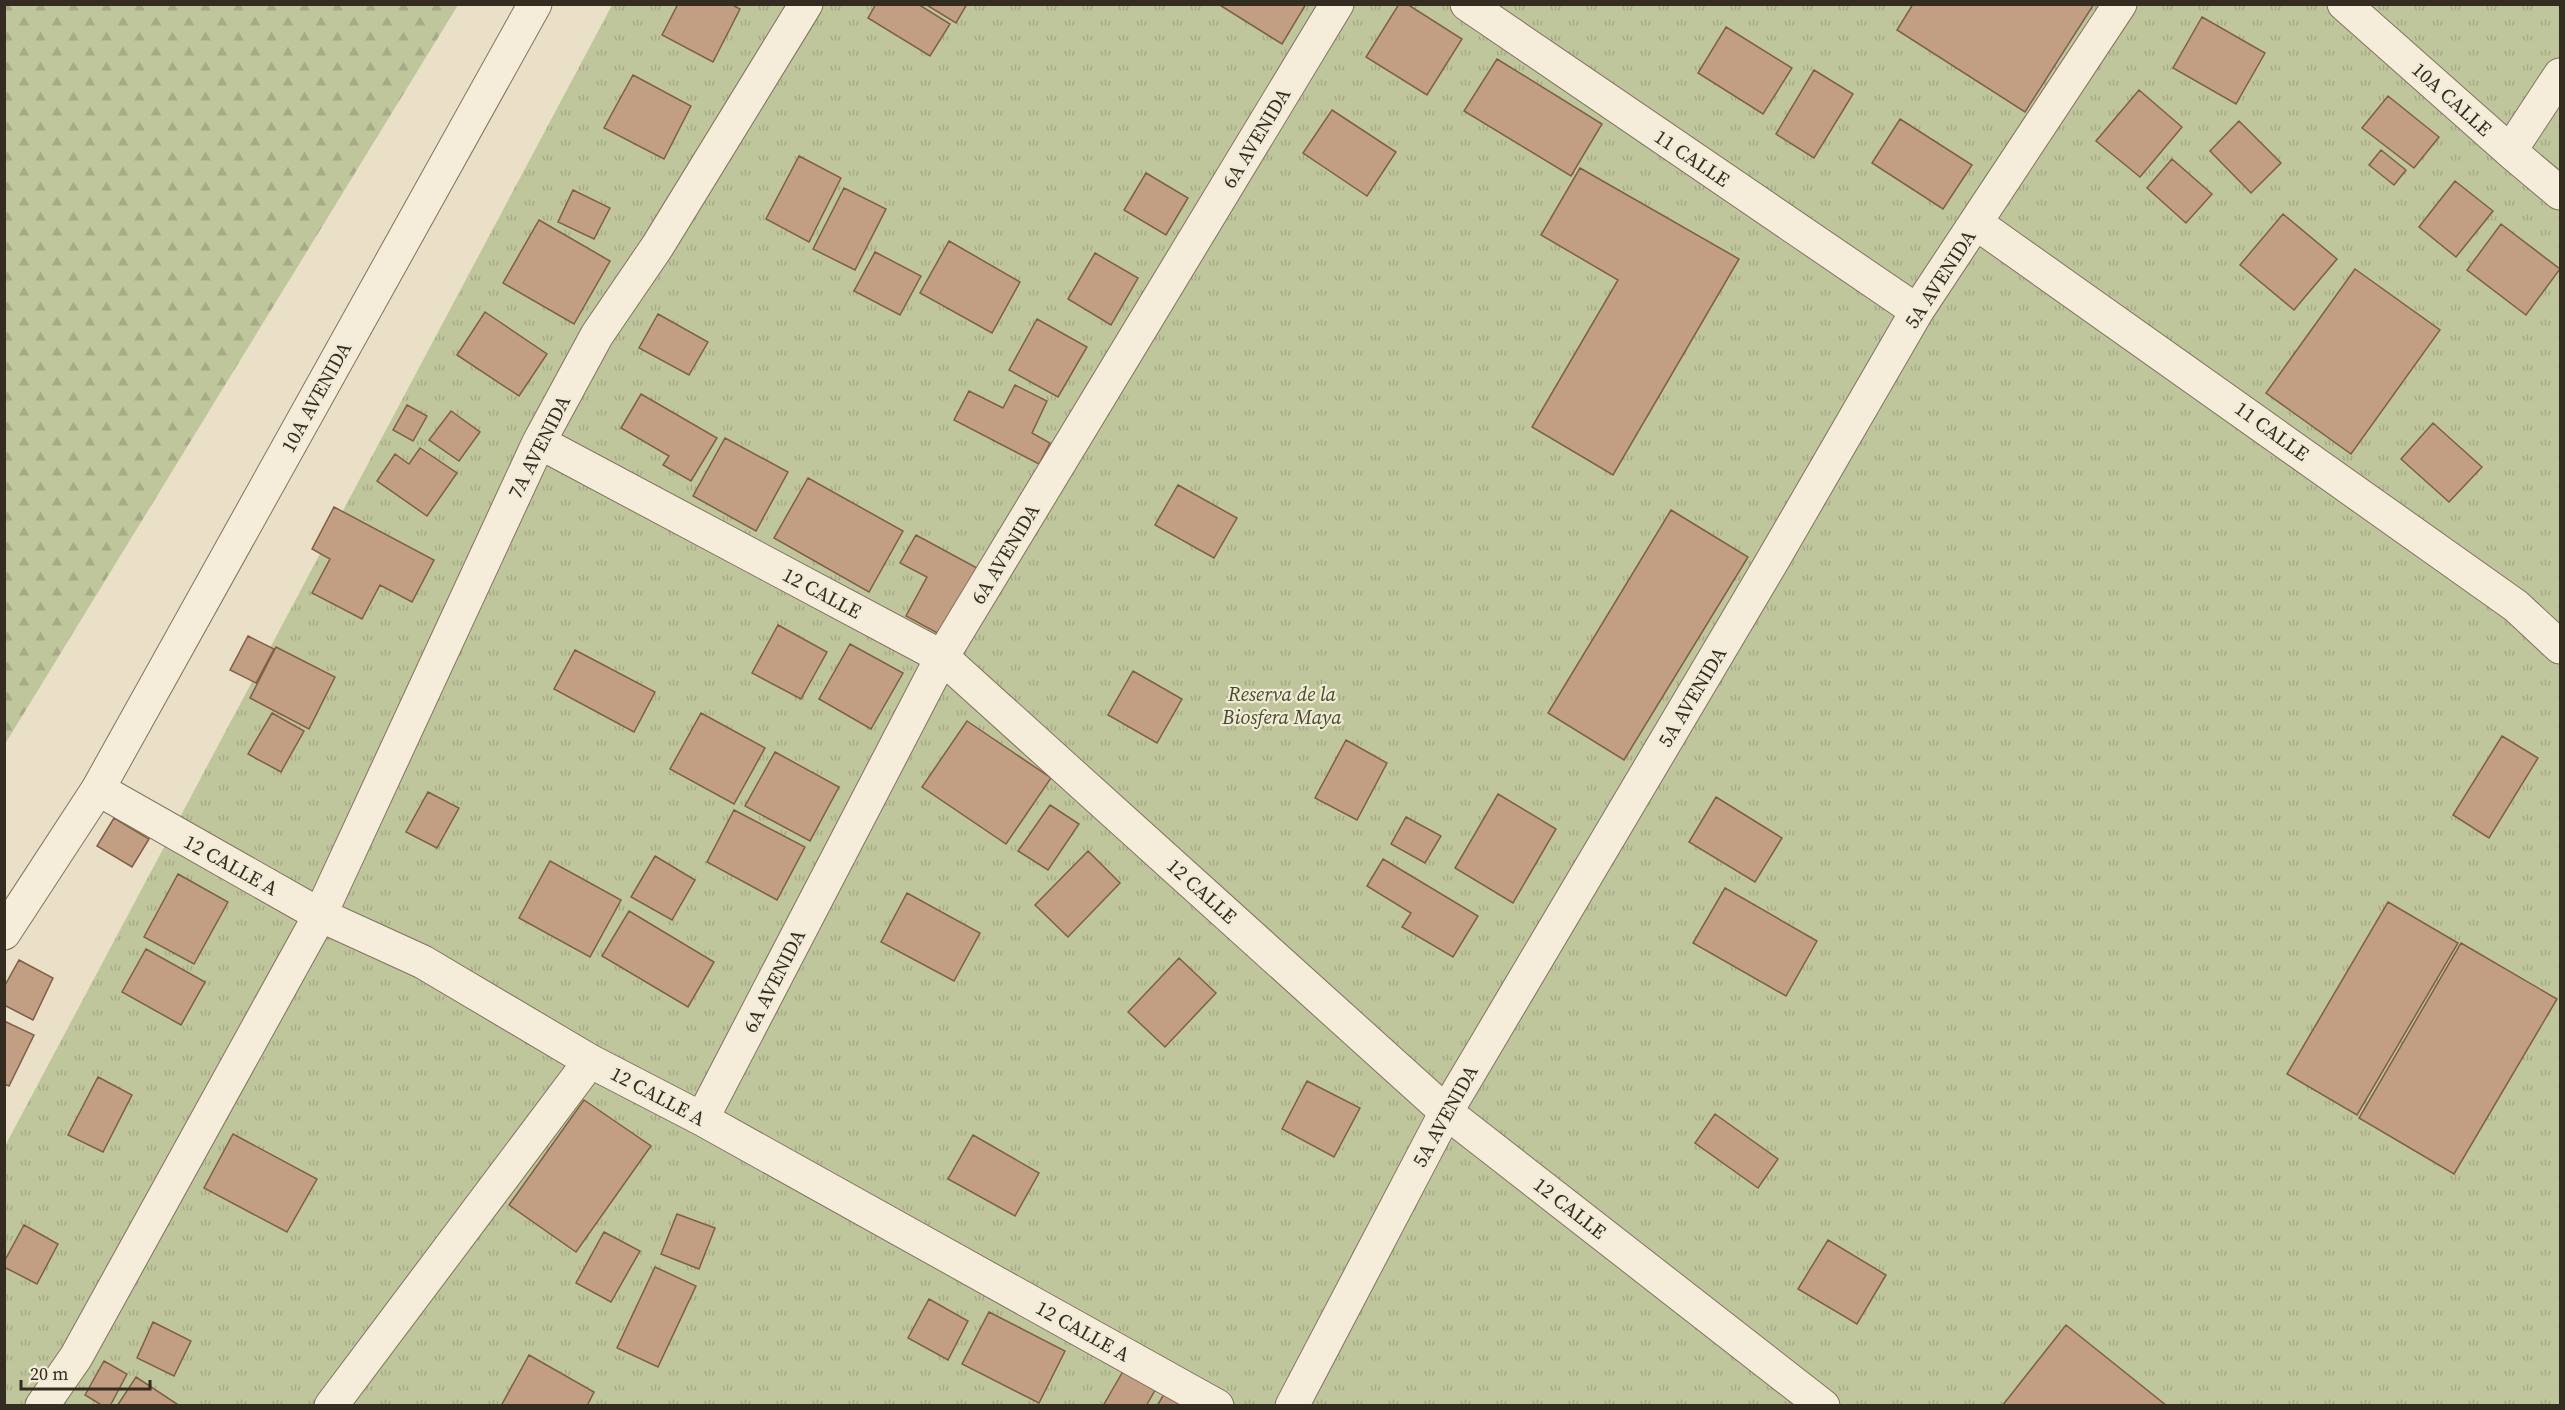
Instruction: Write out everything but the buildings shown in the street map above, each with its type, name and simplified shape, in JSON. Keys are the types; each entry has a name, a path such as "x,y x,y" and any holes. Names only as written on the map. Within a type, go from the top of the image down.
{"street":[{"name":"10A AVENIDA","path":"4,933 98,789 535,4"},
{"name":"7A AVENIDA","path":"42,1406 76,1357 320,915 539,442 597,335 657,247 806,4"},
{"name":"6A AVENIDA","path":"702,1119 942,657 1337,4"},
{"name":"11 CALLE","path":"1467,4 1917,311"},
{"name":"5A AVENIDA","path":"1292,1406 1446,1112 1758,586 1917,311 2120,4"},
{"name":"10A CALLE","path":"2344,4 2510,151 2560,192"},
{"path":"2510,151 2560,75"},
{"name":"11 CALLE","path":"1976,223 2506,599 2560,647"},
{"name":"12 CALLE","path":"539,442 942,657 1446,1112 1823,1406"},
{"name":"12 CALLE A","path":"98,789 320,915 423,962 590,1061 702,1119 1217,1406"},
{"path":"330,1406 590,1061"}],"green space":[{"path":"4,5 458,5 5,744"},
{"name":"Reserva de la Biosfera Maya","path":"612,5 2560,5 2560,1405 5,1406 5,1146"}]}
